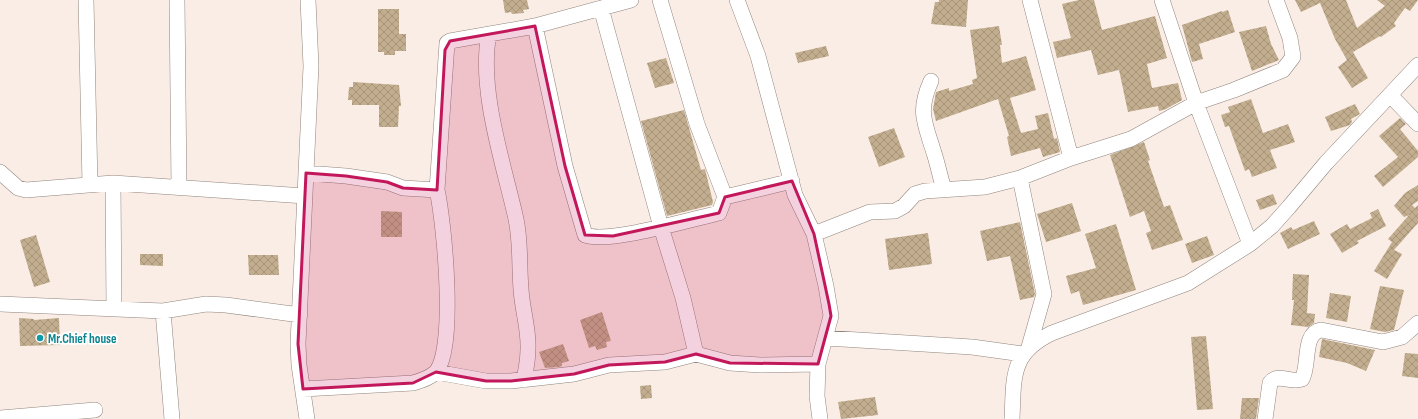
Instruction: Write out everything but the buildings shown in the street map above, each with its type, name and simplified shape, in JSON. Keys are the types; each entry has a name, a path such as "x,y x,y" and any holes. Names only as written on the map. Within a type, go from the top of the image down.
{"street":[{"path":"86,0 90,185"},
{"path":"177,0 179,187"},
{"path":"307,419 299,365 311,66 308,0"},
{"path":"303,389 413,383 426,379 436,372 445,347 447,284 444,238 438,190 446,47 450,41 535,26 631,0"},
{"path":"535,26 565,166 585,235 592,238 613,236 661,227 719,213 725,197 697,124 660,0"},
{"path":"737,0 758,56 795,195 814,234 830,304 830,316 826,338 818,364 817,396 820,419"},
{"path":"1030,0 1070,158"},
{"path":"1162,0 1196,103 1250,244"},
{"path":"814,234 870,212 895,211 904,206 915,194 944,189 985,187 1020,178 1070,158 1131,139 1196,103 1234,90 1283,70 1293,58 1290,38 1276,0"},
{"path":"601,8 661,227 683,298 696,354"},
{"path":"489,34 486,46 487,80 500,155 516,221 520,254 521,289 528,349 524,380"},
{"path":"826,338 1025,351 1040,338 1188,283 1250,244 1272,226 1326,163 1418,65"},
{"path":"931,81 924,97 924,124 944,189"},
{"path":"1390,95 1418,124"},
{"path":"0,172 18,188 26,190 113,183 305,196"},
{"path":"306,173 346,176 387,182 403,188 438,190"},
{"path":"1012,419 1016,367 1025,351 1044,294 1020,178"},
{"path":"725,197 792,181"},
{"path":"113,183 114,308"},
{"path":"0,304 163,311 206,304 226,305 300,315"},
{"path":"163,311 172,419"},
{"path":"1264,419 1270,383 1273,379 1277,378 1296,380 1302,379 1311,337 1316,331 1321,330 1383,342 1402,337 1418,323"},
{"path":"436,372 486,382 524,380 574,374 609,364 665,362 696,354 730,363 760,365 818,364"},
{"path":"0,418 95,410"}],"highlighted area":[{"path":"535,26 565,166 585,235 613,236 719,213 725,197 792,181 814,234 831,316 818,364 730,363 696,354 665,362 609,365 574,374 511,381 486,381 436,372 413,383 303,389 298,344 306,173 346,176 387,182 403,188 437,190 445,50 450,41"}],"place":[{"name":"Mr.Chief house","path":"40,338"}]}
